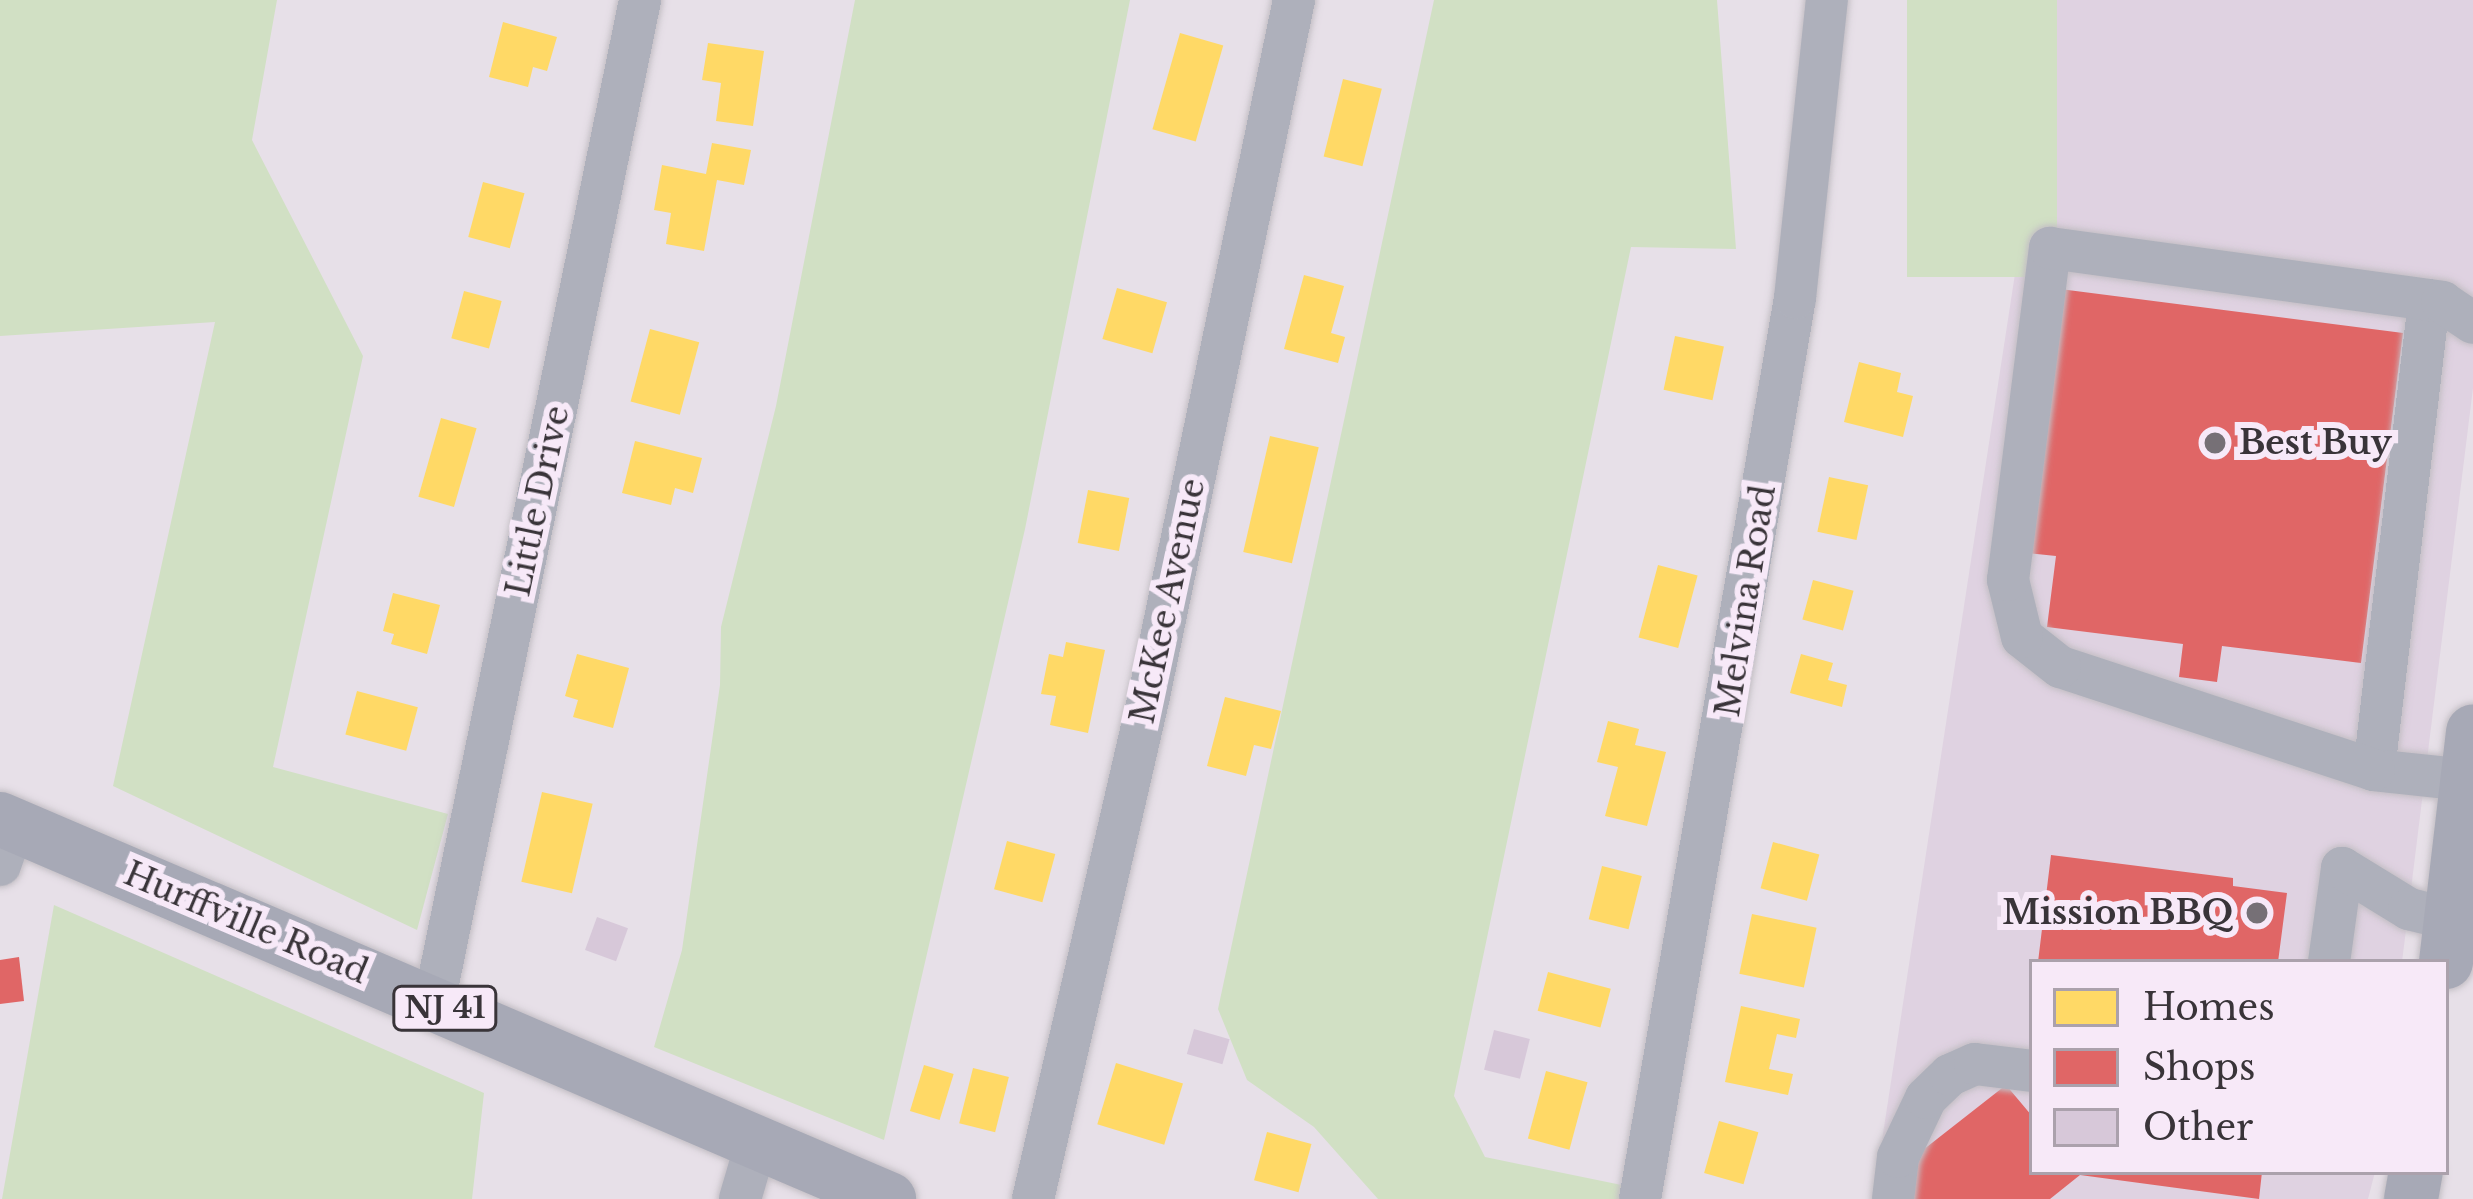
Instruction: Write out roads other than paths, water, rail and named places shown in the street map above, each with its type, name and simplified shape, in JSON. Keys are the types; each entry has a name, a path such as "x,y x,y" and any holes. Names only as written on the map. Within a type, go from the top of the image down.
{"main road":[{"path":"2456,937 2470,756"},
{"name":"Hurffville Road","path":"5,837 434,1003 878,1196"}],"street":[{"name":"Little Drive","path":"434,1003 640,0"},
{"name":"McKee Avenue","path":"1033,1199 1154,673 1294,0"},
{"name":"Melvina Road","path":"1640,1199 1795,298 1827,0"},
{"path":"2470,756 2374,770 2060,667 2022,638 2008,580 2050,248 2429,300 2473,323"},
{"path":"2374,770 2429,300"},
{"path":"2329,959 2342,868 2456,937"},
{"path":"1893,1199 1898,1157 1926,1098 1950,1075 1975,1064 2029,1071"},
{"path":"740,1199 757,1141"}],"place":[{"name":"Best Buy","path":"2215,443"},
{"name":"Mission BBQ","path":"2257,913"}]}
